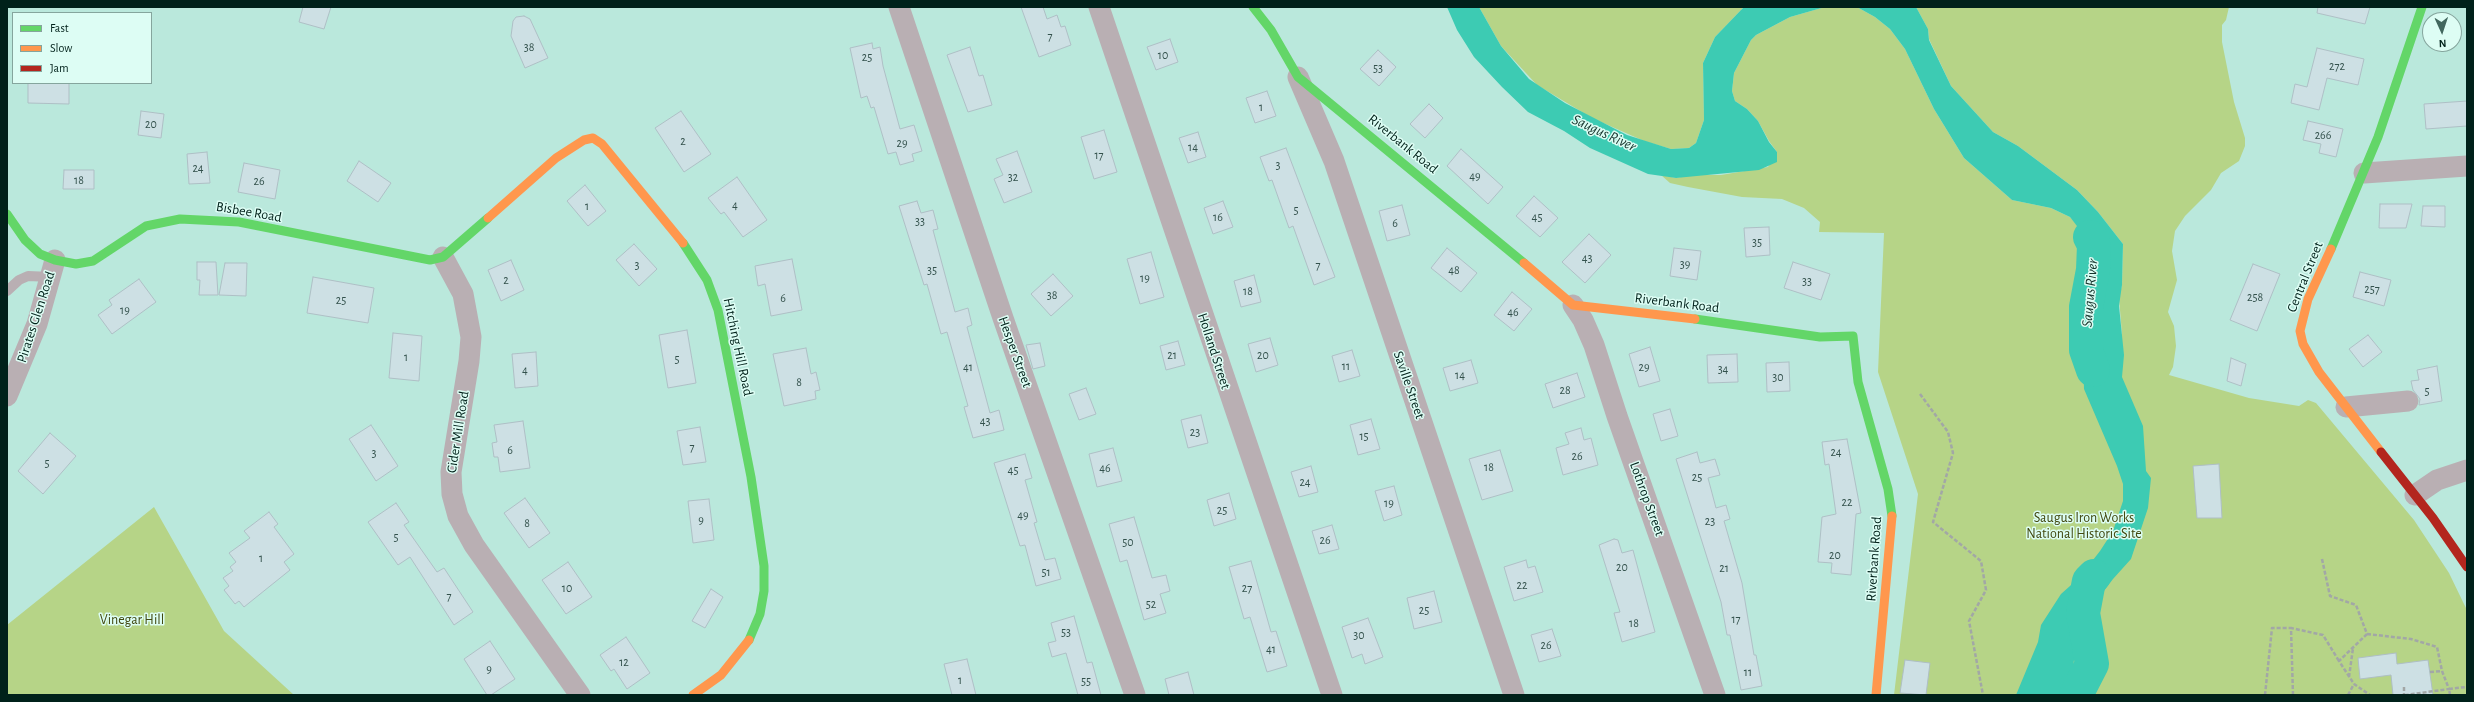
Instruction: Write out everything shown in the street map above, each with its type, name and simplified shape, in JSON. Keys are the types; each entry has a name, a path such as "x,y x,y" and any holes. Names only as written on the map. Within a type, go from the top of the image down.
{"street":[{"name":"Hesper Street","path":"899,7 1002,318 1135,695"},
{"name":"Holland Street","path":"1099,7 1332,695"},
{"name":"Riverbank Road","path":"1253,7 1271,30 1298,77 1496,239 1573,305 1761,327 1820,338 1853,336 1858,382 1888,489 1892,516 1876,695"},
{"name":"Central Street","path":"2422,7 2364,173 2308,299 2300,331 2310,359 2415,495 2467,567"},
{"name":"Saville Street","path":"1298,77 1334,161 1514,695"},
{"name":"Hitching Hill Road","path":"442,257 556,158 584,140 593,138 602,144 686,248 707,280 718,310 751,476 764,566 765,584 760,614 744,648 720,675 693,695"},
{"path":"2364,173 2467,166"},
{"name":"Bisbee Road","path":"7,214 31,248 53,268 88,263 146,226 180,219 210,219 239,222 421,260 442,257"},
{"name":"Cider Mill Road","path":"442,257 463,294 471,337 469,361 451,472 452,494 458,516 474,545 580,695"},
{"name":"Pirates Glen Road","path":"7,396 14,363 37,324 53,268"},
{"name":"Lothrop Street","path":"1573,305 1584,320 1594,345 1617,416 1715,695"},
{"path":"2346,407 2408,401"},
{"path":"2415,495 2437,480 2467,470"}],"lane":[{"path":"7,291 19,280 53,268"}],"path":[{"path":"1920,394 1948,432 1953,453 1933,522 1981,562 1986,590 1969,621 1983,695"},
{"path":"2322,559 2330,596 2356,605 2367,634"},
{"path":"2266,695 2272,628 2291,628 2323,635 2349,678 2354,684 2370,695"},
{"path":"2291,628 2293,695"},
{"path":"2339,661 2367,634 2411,639 2437,647 2442,671 2450,695"},
{"path":"2349,678 2353,647"},
{"path":"2430,672 2442,671"},
{"path":"2348,695 2354,684"},
{"path":"2404,686 2405,695 2466,687"}],"green space":[{"path":"1479,7 1744,7 1715,37 1703,63 1704,120 1696,143 1689,148 1671,149 1644,141 1592,118 1537,85 1501,46"},
{"name":"Saugus Iron Works National Historic Site","path":"1825,7 1857,7 1875,17 1890,29 1905,49 1934,109 1964,158 2012,200 2051,208 2070,217 2077,225 2088,247 2091,273 2083,351 2122,334 2119,298 2122,285 2123,244 2098,212 2077,190 2018,146 1993,132 1951,86 1929,39 1928,29 1916,7 2229,7 2226,20 2222,25 2222,42 2234,102 2245,138 2245,146 2239,161 2221,173 2211,190 2185,216 2175,231 2172,251 2177,280 2168,312 2174,326 2176,346 2173,367 2169,375 2249,398 2299,406 2308,400 2316,403 2414,520 2449,573 2467,610 2467,695 1894,695 1918,494 1878,372 1884,233 1819,232 1820,222 1804,208 1782,199 1742,197 1688,187 1670,183 1661,175 1676,178 1692,175 1721,175 1768,167 1777,152 1758,121 1747,109 1735,101 1732,91 1734,73 1751,40 1756,35 1790,17"},
{"name":"Vinegar Hill","path":"154,507 224,631 294,695 7,695 7,625"}],"water":[{"path":"1447,7 1479,7 1501,46 1529,79 1565,103 1627,135 1671,149 1689,148 1696,143 1704,120 1703,63 1715,37 1744,7 1825,7 1790,17 1756,35 1751,40 1734,73 1732,91 1735,101 1747,109 1758,121 1769,142 1777,152 1777,162 1759,170 1676,178 1648,174 1590,148 1564,131 1528,112 1474,57 1457,30"},
{"path":"1857,7 1916,7 1928,29 1929,40 1951,86 1993,132 2018,146 2077,190 2098,212 2123,244 2122,285 2119,306 2124,355 2122,377 2143,426 2146,471 2151,478 2148,508 2131,559 2113,579 2091,608 2079,631 2068,695 2016,695 2038,642 2041,625 2061,594 2079,578 2100,551 2113,531 2123,501 2123,484 2117,466 2084,389 2083,351 2091,273 2088,247 2080,230 2070,217 2051,208 2012,200 1964,158 1934,109 1905,49 1890,29 1875,17"}],"building":[{"path":"303,7 331,7 324,29 299,22"},
{"path":"1021,7 1043,7 1047,19 1057,15 1061,27 1065,26 1071,45 1039,57"},
{"path":"2318,7 2370,7 2365,24 2317,13"},
{"path":"524,16 530,19 548,58 525,68 511,36 513,21 516,17"},
{"path":"1170,39 1178,62 1156,70 1147,47"},
{"path":"872,43 873,49 880,47 883,66 900,129 914,125 922,151 912,154 914,161 900,165 896,152 888,154 874,107 871,108 867,96 861,98 850,48"},
{"path":"970,47 979,76 983,75 992,105 968,112 947,55"},
{"path":"2317,48 2364,59 2358,85 2327,78 2319,110 2291,103 2295,84 2307,87"},
{"path":"1378,50 1396,67 1379,86 1360,69"},
{"path":"28,84 69,84 69,104 28,103"},
{"path":"1267,91 1276,116 1255,123 1246,98"},
{"path":"2467,101 2467,126 2426,129 2424,104"},
{"path":"1429,104 1443,118 1425,138 1410,124"},
{"path":"141,111 164,114 161,138 138,135"},
{"path":"681,111 711,154 684,172 655,128"},
{"path":"2308,121 2343,129 2336,157 2319,153 2321,144 2303,140"},
{"path":"1104,130 1117,172 1094,179 1081,137"},
{"path":"1198,132 1206,157 1188,163 1179,138"},
{"path":"1286,148 1335,277 1314,285 1293,226 1289,228 1272,180 1269,181 1260,157"},
{"path":"1461,149 1503,187 1488,204 1447,166"},
{"path":"1017,151 1032,192 1004,203 994,179 1003,175 996,159"},
{"path":"207,152 210,183 189,184 187,154"},
{"path":"359,161 391,183 378,202 347,181"},
{"path":"244,163 280,170 275,199 238,192"},
{"path":"64,170 94,170 94,189 63,189"},
{"path":"737,177 767,220 743,237 724,212 721,214 708,198"},
{"path":"585,185 606,211 588,226 567,201"},
{"path":"1534,196 1558,218 1540,237 1516,216"},
{"path":"917,201 921,213 933,210 938,229 933,230 955,312 968,308 972,325 967,327 990,413 999,410 1004,430 973,438 964,407 968,406 947,332 941,334 927,284 924,285 899,206"},
{"path":"1223,201 1233,227 1213,234 1204,208"},
{"path":"2380,204 2412,204 2406,228 2379,228"},
{"path":"1402,205 1410,235 1387,241 1379,211"},
{"path":"2423,206 2445,206 2445,227 2421,226"},
{"path":"1769,227 1770,255 1746,257 1744,228"},
{"path":"1589,234 1611,255 1585,283 1562,262"},
{"path":"634,244 657,269 639,286 616,260"},
{"path":"1447,248 1477,273 1461,292 1431,268"},
{"path":"1674,248 1701,251 1697,280 1670,276"},
{"path":"1151,252 1164,297 1140,304 1127,259"},
{"path":"792,259 802,310 771,316 765,284 758,286 755,266"},
{"path":"511,260 524,290 501,301 488,270"},
{"path":"197,262 216,262 218,295 199,295 200,280 197,280"},
{"path":"1793,262 1830,274 1821,300 1784,288"},
{"path":"225,263 247,263 246,296 219,295"},
{"path":"2253,264 2280,274 2257,331 2230,320"},
{"path":"2360,272 2391,280 2384,306 2353,297"},
{"path":"1053,274 1073,296 1051,316 1031,294"},
{"path":"1254,275 1261,302 1241,307 1234,281"},
{"path":"313,277 374,288 368,323 307,313"},
{"path":"139,279 156,302 112,334 98,315 112,305 109,300"},
{"path":"1512,292 1532,309 1514,331 1494,315"},
{"path":"687,330 696,383 668,388 659,335"},
{"path":"393,333 422,336 419,381 389,378"},
{"path":"2368,335 2382,352 2363,367 2349,349"},
{"path":"1270,338 1278,365 1256,372 1248,344"},
{"path":"1178,341 1185,365 1166,370 1160,346"},
{"path":"1040,343 1045,366 1033,369 1026,345"},
{"path":"1650,347 1660,381 1639,387 1629,354"},
{"path":"806,348 811,374 816,372 820,390 815,391 816,399 784,406 773,354"},
{"path":"1352,350 1360,376 1339,382 1332,356"},
{"path":"536,352 538,386 515,388 512,354"},
{"path":"1737,354 1738,382 1708,383 1707,355"},
{"path":"2231,358 2246,364 2241,386 2227,381"},
{"path":"1471,360 1478,383 1450,391 1443,368"},
{"path":"1789,362 1790,391 1767,392 1766,363"},
{"path":"2437,366 2442,401 2419,405 2420,399 2413,390 2411,381 2419,380 2417,370"},
{"path":"1577,373 1585,397 1553,408 1545,384"},
{"path":"1086,388 1096,414 1079,420 1069,394"},
{"path":"1670,409 1678,436 1661,441 1653,414"},
{"path":"1201,415 1208,443 1188,448 1181,420"},
{"path":"1371,419 1380,449 1358,455 1350,425"},
{"path":"523,421 530,468 500,472 498,457 494,457 492,443 497,442 494,425"},
{"path":"371,425 398,466 376,481 349,439"},
{"path":"700,427 706,462 683,465 677,431"},
{"path":"1581,428 1584,440 1591,438 1598,465 1563,475 1556,448 1569,444 1565,433"},
{"path":"50,433 76,456 43,494 18,471"},
{"path":"1847,439 1861,513 1856,514 1851,575 1831,573 1832,563 1818,562 1822,517 1836,514 1829,464 1825,465 1822,442"},
{"path":"1113,448 1122,481 1097,487 1089,454"},
{"path":"1500,450 1513,491 1482,500 1469,459"},
{"path":"1697,452 1700,463 1715,459 1720,475 1708,478 1716,508 1726,505 1730,519 1724,521 1742,583 1754,655 1756,655 1762,686 1741,690 1730,635 1727,635 1721,602 1676,459"},
{"path":"1025,454 1032,478 1025,480 1037,522 1034,523 1045,560 1055,558 1061,579 1036,586 1025,545 1020,546 994,463"},
{"path":"2219,464 2222,518 2197,518 2193,466"},
{"path":"1311,466 1318,492 1299,497 1291,472"},
{"path":"1394,486 1402,515 1384,521 1375,491"},
{"path":"1229,493 1236,519 1214,526 1207,500"},
{"path":"525,498 550,533 529,548 504,513"},
{"path":"709,499 714,540 693,543 688,501"},
{"path":"396,503 409,522 404,525 437,572 444,568 473,612 454,625 410,557 398,565 368,522"},
{"path":"269,512 278,524 274,527 294,554 284,562 290,570 244,607 239,601 235,604 224,590 229,586 223,578 233,571 230,567 236,562 229,553 250,538 244,531"},
{"path":"1134,517 1152,578 1166,575 1170,591 1160,594 1166,613 1144,620 1127,560 1120,562 1109,524"},
{"path":"1332,525 1339,549 1319,554 1312,531"},
{"path":"1614,539 1618,540 1622,553 1633,550 1655,632 1622,642 1614,613 1620,612 1599,545"},
{"path":"1526,560 1528,568 1535,566 1543,592 1514,601 1504,567"},
{"path":"1251,561 1271,632 1276,631 1287,666 1267,672 1250,617 1244,619 1229,567"},
{"path":"568,562 592,597 566,614 542,580"},
{"path":"711,589 723,597 705,628 692,621"},
{"path":"1434,591 1442,622 1414,629 1407,598"},
{"path":"1074,616 1087,663 1092,662 1101,695 1078,695 1066,653 1052,657 1048,643 1056,641 1051,623"},
{"path":"1368,618 1383,657 1365,664 1362,654 1352,658 1342,627"},
{"path":"1552,629 1561,656 1539,662 1531,635"},
{"path":"626,637 650,673 627,689 614,669 611,671 600,655"},
{"path":"490,641 515,679 491,695 487,695 464,659"},
{"path":"2396,653 2397,664 2428,660 2433,695 2393,695 2391,675 2360,679 2358,658"},
{"path":"967,659 976,695 952,695 944,664"},
{"path":"1905,660 1930,663 1926,695 1900,693"},
{"path":"1188,672 1194,695 1169,695 1165,679"}],"waterway":[{"name":"Saugus River","path":"2090,237 2094,245 2093,270 2086,307 2086,350 2093,370"},
{"name":"Saugus River","path":"2076,695 2092,664 2083,613 2089,581 2094,576"}],"traffic: fast":[{"path":"1253,7 1271,30 1298,77 1524,263"},
{"path":"2331,249 2378,137 2422,7"},
{"path":"7,214 25,240 40,254 55,260 76,264 93,261 146,226 180,219 239,222 430,260 443,257 488,218"},
{"path":"683,243 707,280 718,310 751,477 764,566 764,591 760,614 749,640"},
{"path":"1695,319 1820,337 1853,336 1858,382 1888,489 1892,516"}],"traffic: slow":[{"path":"488,218 556,158 584,140 593,138 602,144 683,243"},
{"path":"2331,249 2308,299 2300,331 2303,344 2319,372 2381,452"},
{"path":"1524,263 1573,305 1695,319"},
{"path":"1876,695 1892,516"},
{"path":"693,695 721,675 749,640"}],"traffic: jam":[{"path":"2381,452 2433,518 2467,567"}]}
